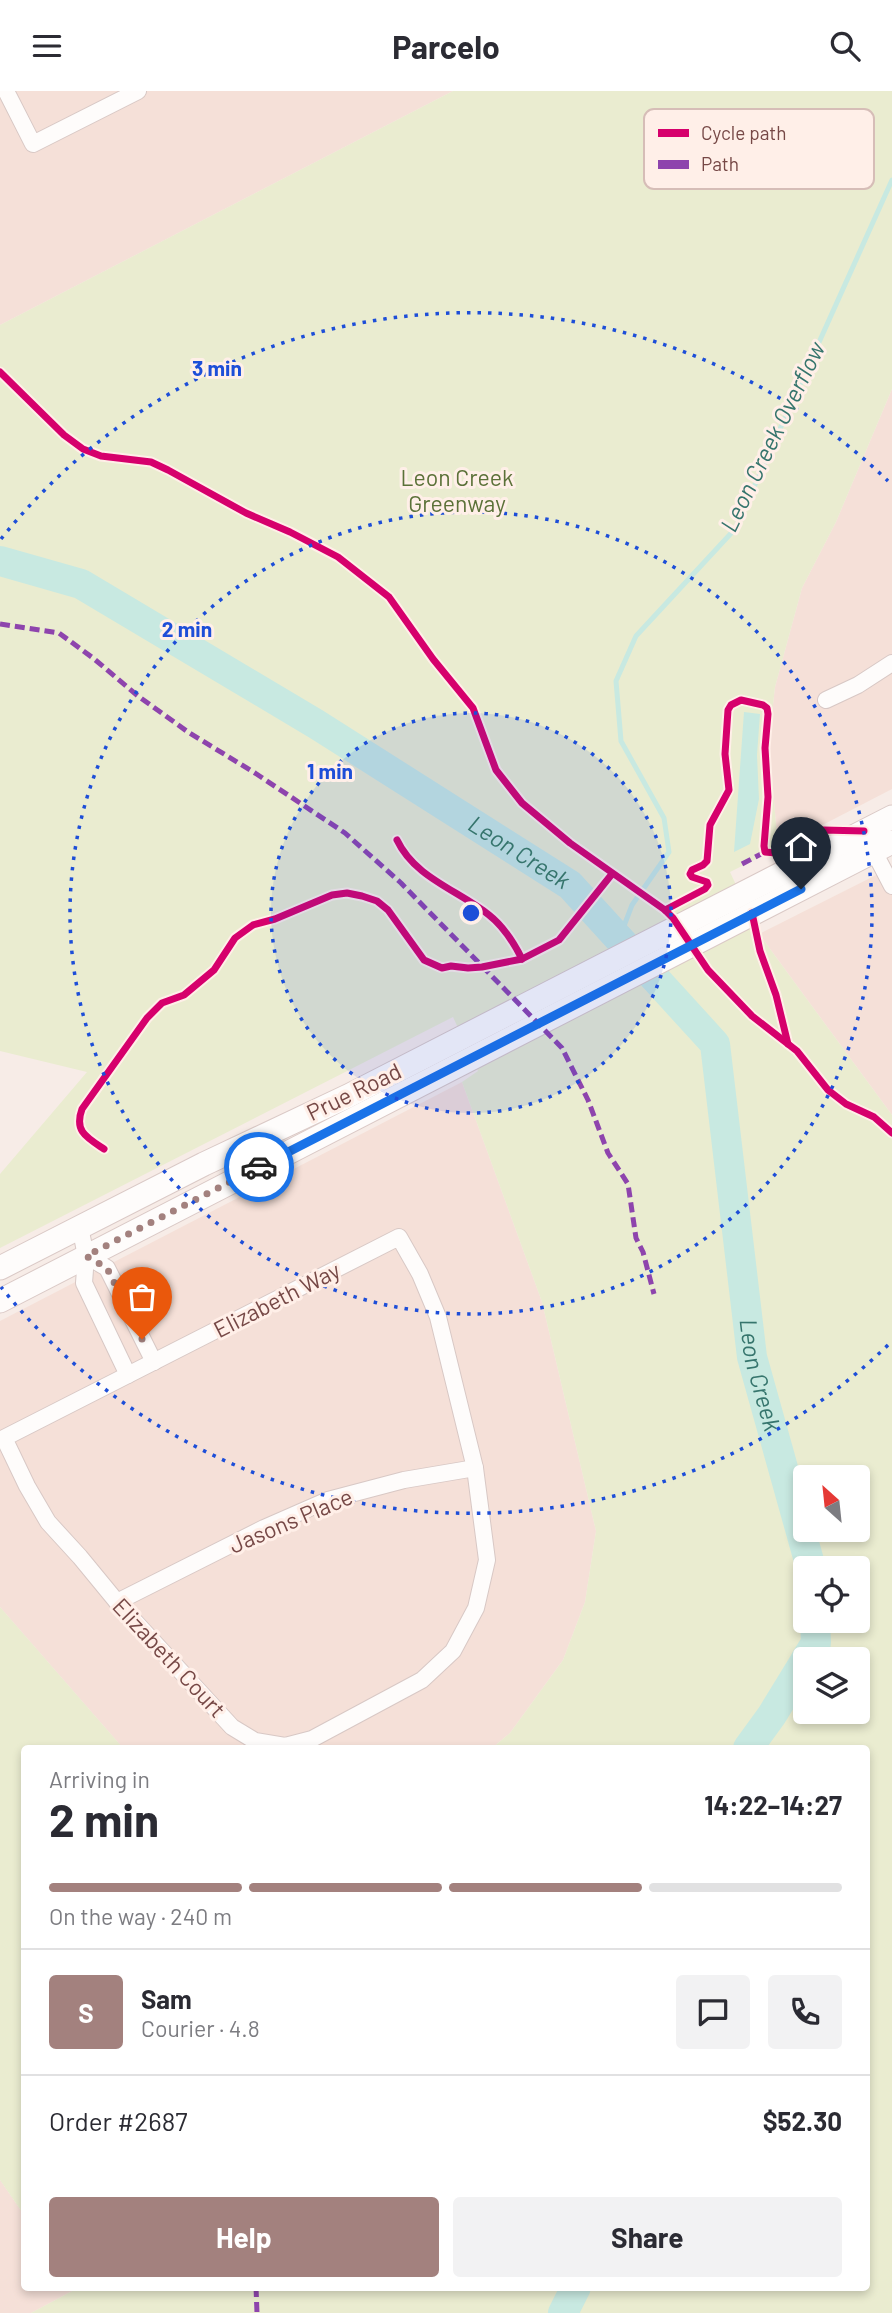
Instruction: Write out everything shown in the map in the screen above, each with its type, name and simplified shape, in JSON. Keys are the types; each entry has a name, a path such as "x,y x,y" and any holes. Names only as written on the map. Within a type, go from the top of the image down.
{"main road":[{"name":"Prue Road","path":"0,1301 455,1053 735,910 877,842 892,817"},
{"name":"Prue Road","path":"0,1268 204,1164 348,1096 455,1053"}],"street":[{"path":"6,91 33,144 138,91"},
{"path":"826,701 858,685 892,663"},
{"path":"877,842 892,886"},
{"path":"80,1227 86,1256 83,1283 128,1375"},
{"name":"Elizabeth Way","path":"4,1439 399,1237"},
{"name":"Elizabeth Court","path":"292,1745 312,1739 422,1680 453,1651 476,1608 486,1560 475,1468 438,1317 420,1274 399,1237"},
{"path":"86,1256 107,1268 154,1362"},
{"name":"Elizabeth Court","path":"4,1439 48,1522 117,1602 232,1727 255,1741 275,1745"},
{"name":"Jasons Place","path":"117,1602 264,1528 328,1500 404,1480 475,1468"}],"shaded area":[{"path":"0,91 453,91 0,325"},
{"path":"892,389 892,789 778,848 769,741 775,687 802,588 836,522"},
{"path":"892,867 892,1115 759,934"},
{"path":"462,1082 542,1302 596,1531 585,1602 563,1660 510,1733 496,1745 120,1745 0,1607 0,1321"},
{"path":"0,2180 21,2211 21,2291 72,2291 31,2313 0,2313"}],"green space":[{"name":"Leon Creek Greenway","path":"453,91 892,91 892,389 836,522 802,588 775,687 769,741 778,848 730,872 759,934 892,1115 892,2313 31,2313 72,2291 870,2291 870,1745 496,1745 510,1733 563,1660 585,1602 596,1531 542,1302 462,1082 478,1071 453,1017 0,1248 0,1174 87,1072 0,1051 0,325"},
{"path":"0,1607 120,1745 21,1745 21,2211 0,2180"}],"water":[{"path":"744,712 760,714 757,755 759,799 750,844 734,852"}],"waterway":[{"name":"Leon Creek Overflow","path":"619,939 632,905 669,852 664,818 621,741 616,681 636,636 735,529 892,180"},
{"name":"Leon Creek","path":"0,561 81,584 316,724 570,885 715,1044 752,1357 808,1556"},
{"name":"Leon Creek","path":"814,1647 816,1633"},
{"name":"Leon Creek","path":"750,1745 793,1681"},
{"name":"Leon Creek","path":"563,2313 574,2291"}],"marked path":[{"path":"0,624 59,633 188,732 345,833 401,883 562,1048 588,1100 608,1153 628,1184 636,1238 643,1252 654,1294"},
{"path":"742,864 765,852"},
{"path":"256,2291 257,2313"}],"cycle path":[{"path":"0,372 64,435 83,449 101,456 151,462 168,470 246,513 338,557 389,597 433,659 473,708 496,770 522,803 570,843 665,910 708,970 752,1016 797,1051 828,1090 846,1104 874,1117 892,1133"},
{"path":"665,910 708,885 690,874 707,861 710,825 729,790 725,754 728,710 731,705 741,700 763,705 768,714 765,748 768,797 765,852 776,853 823,830 864,831"},
{"path":"397,840 405,853 426,874 494,919 508,935 522,959"},
{"path":"104,1149 83,1133 80,1123 82,1109 147,1018 162,1003 184,995 214,970 235,938 253,925 275,919 332,895 347,893 377,901 388,910 424,960 442,968 482,967 522,959 559,940 612,874"},
{"path":"752,913 760,951 776,995 788,1044"}],"way so far":[{"path":"142,1339 107,1268 86,1256 259,1167"}],"route":[{"path":"259,1167 801,889"}]}
